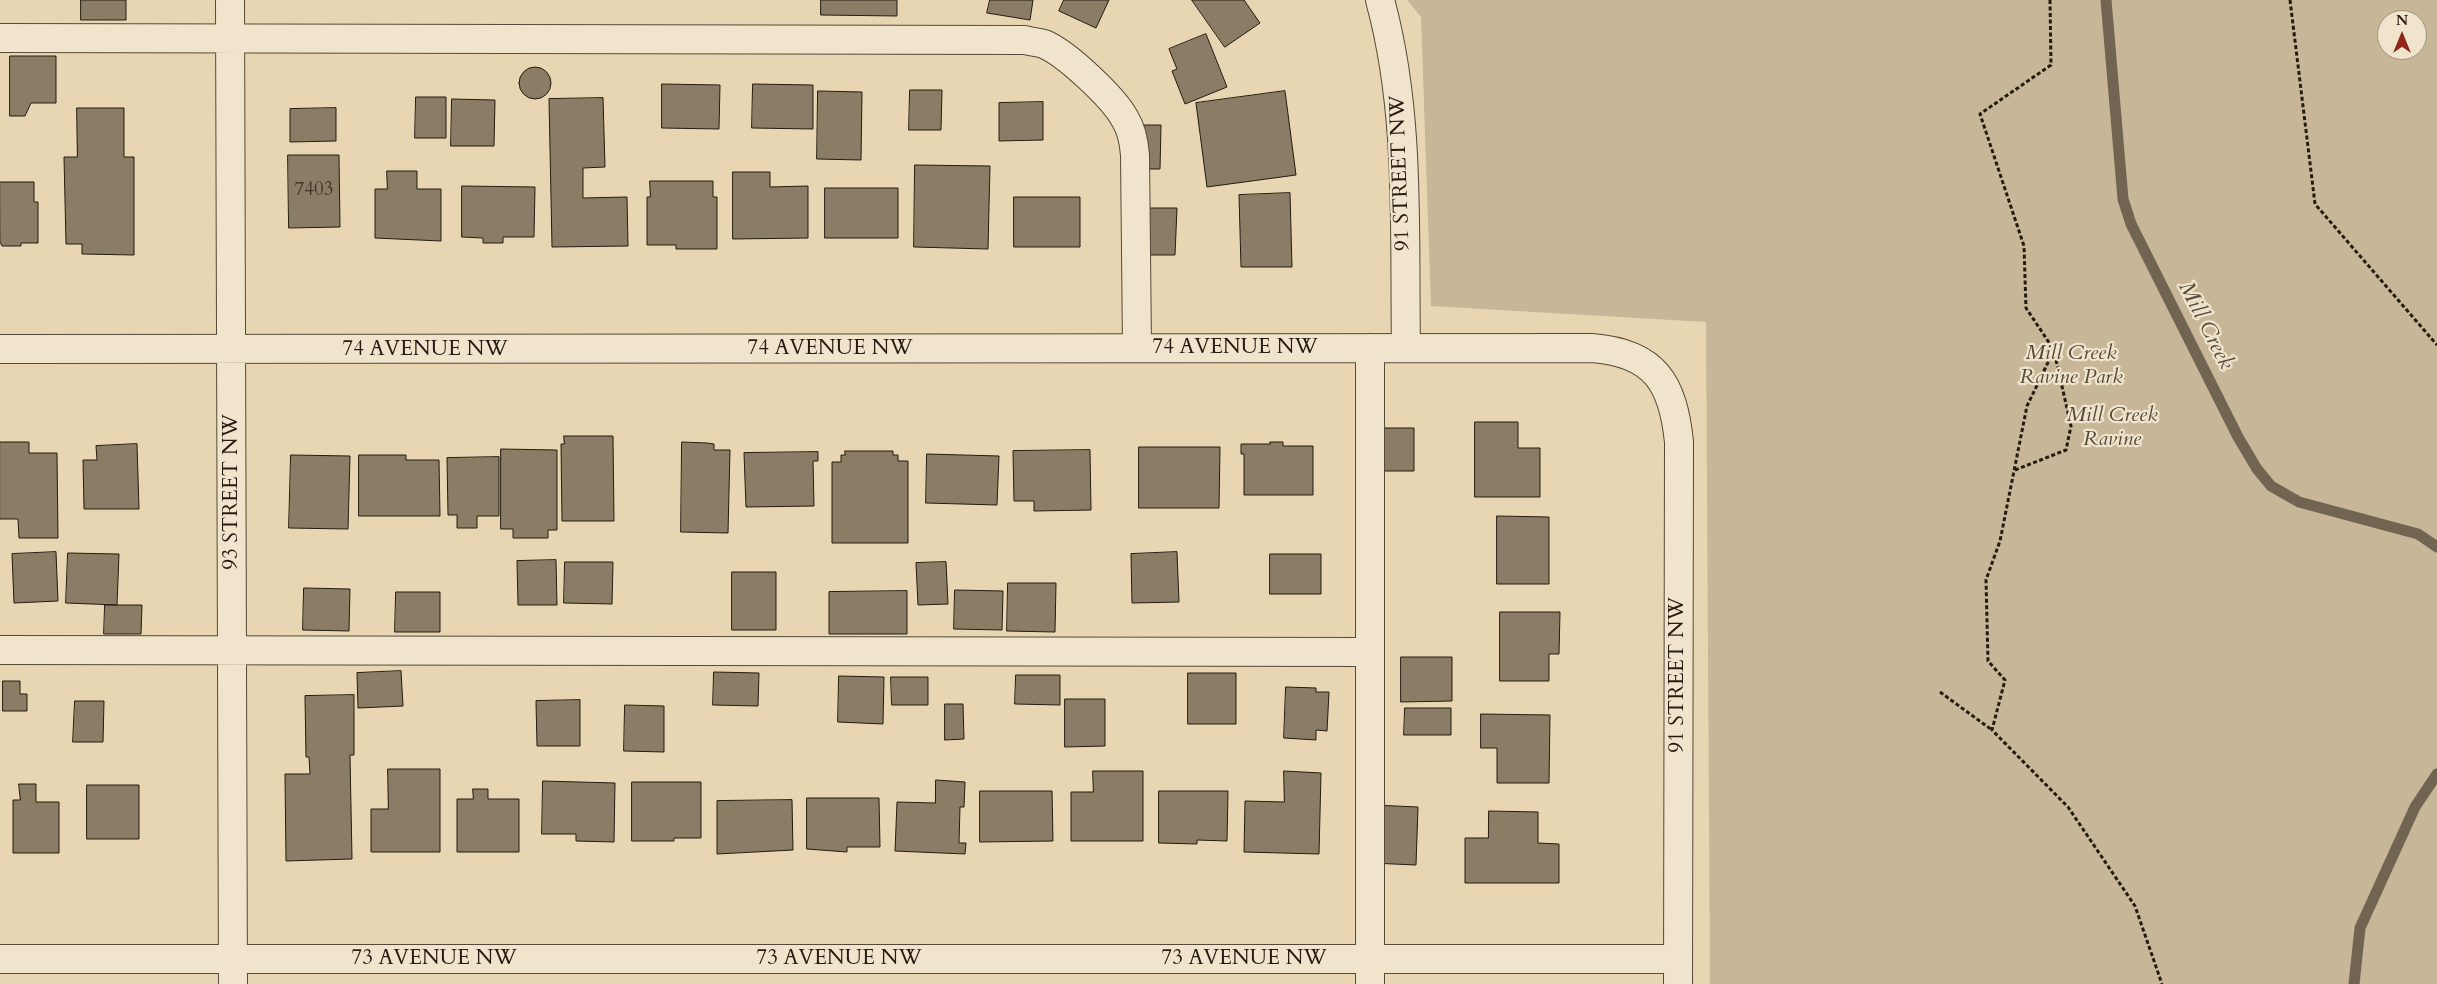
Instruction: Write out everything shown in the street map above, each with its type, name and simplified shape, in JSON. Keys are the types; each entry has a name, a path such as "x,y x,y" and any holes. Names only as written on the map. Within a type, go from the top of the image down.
{"street":[{"name":"93 STREET NW","path":"230,0 233,972"},
{"name":"91 STREET NW","path":"1380,0 1388,31 1401,119 1406,348"},
{"path":"0,38 1025,40 1043,44 1060,53 1082,70 1124,117 1131,131 1135,150 1137,348"},
{"path":"1370,348 1370,972"},
{"name":"74 AVENUE NW","path":"0,349 1406,348 1609,350 1629,354 1644,362 1654,372"},
{"name":"91 STREET NW","path":"1654,372 1673,404 1679,442 1678,972"},
{"path":"0,650 1370,652"},
{"name":"73 AVENUE NW","path":"0,959 233,972 1678,972"}],"path":[{"path":"2014,470 2066,450 2071,426 2054,350 2026,308 2024,246 1980,114 2051,65 2050,0"},
{"path":"2290,0 2315,204 2437,345"},
{"path":"1992,730 2005,680 1988,661 1986,580 2000,541 2027,406 2054,350"},
{"path":"1940,692 1992,730 2068,807 2135,906 2162,984"}],"green space":[{"name":"Mill Creek Ravine Park","path":"1407,0 2437,0 2437,984 1710,984 1706,322 1431,306 1421,17"}],"building":[{"path":"81,0 126,0 126,20 81,20"},
{"path":"821,0 897,0 897,16 821,15"},
{"path":"990,0 1033,0 1030,20 987,13"},
{"path":"1064,0 1109,0 1096,28 1059,11"},
{"path":"1192,0 1244,0 1260,23 1225,47"},
{"path":"1206,34 1227,87 1185,104 1172,71 1177,69 1169,49"},
{"path":"10,56 56,56 56,103 31,103 25,116 10,116"},
{"path":"535,67 547,71 551,83 547,95 535,99 523,95 519,83 523,71"},
{"path":"662,84 720,85 719,129 662,128"},
{"path":"753,84 813,85 813,129 752,128"},
{"path":"910,90 942,90 941,130 909,130"},
{"path":"818,91 862,92 861,160 817,159"},
{"path":"1285,91 1296,175 1207,187 1196,103"},
{"path":"416,97 446,97 446,138 415,138"},
{"path":"603,98 605,167 583,168 583,198 627,197 628,246 552,247 549,99"},
{"path":"452,99 495,100 494,146 451,146"},
{"path":"1043,102 1043,140 999,141 999,103"},
{"path":"77,108 124,108 124,157 134,157 134,255 82,254 82,244 66,244 64,157 77,157"},
{"path":"336,108 336,141 290,142 290,109"},
{"path":"1129,125 1161,125 1160,169 1129,169"},
{"path":"288,155 339,155 340,227 289,228"},
{"path":"915,165 990,166 988,249 914,247"},
{"path":"387,171 417,171 417,189 441,189 441,241 375,238 375,189 387,189"},
{"path":"733,172 770,172 770,187 808,186 808,238 733,239"},
{"path":"650,181 713,181 713,197 717,197 717,249 676,249 676,245 647,245 647,197 650,197"},
{"path":"0,182 34,182 34,202 38,202 38,243 21,243 21,246 2,246 0,242"},
{"path":"462,186 535,187 534,237 503,237 503,243 483,243 483,238 462,237"},
{"path":"825,188 898,188 898,238 825,238"},
{"path":"1290,193 1292,267 1241,267 1239,195"},
{"path":"1014,197 1080,197 1080,247 1014,247"},
{"path":"1142,208 1177,208 1175,255 1141,255"},
{"path":"1475,422 1518,422 1518,448 1540,448 1540,497 1475,497"},
{"path":"1375,428 1414,428 1414,471 1375,471"},
{"path":"564,436 613,436 614,521 562,521 561,444 564,444"},
{"path":"0,442 29,442 29,453 57,453 58,538 19,538 18,519 0,519"},
{"path":"682,442 714,444 714,450 730,450 728,533 681,532"},
{"path":"1270,442 1283,442 1283,446 1313,446 1313,495 1244,495 1244,454 1241,454 1241,444 1270,444"},
{"path":"137,444 139,509 84,509 83,460 97,460 96,446"},
{"path":"1139,447 1220,447 1219,508 1139,508"},
{"path":"501,449 557,450 557,530 548,530 548,538 513,538 513,529 501,529"},
{"path":"1090,450 1091,510 1034,511 1034,501 1014,501 1013,451"},
{"path":"845,451 893,451 893,455 898,455 898,461 908,461 908,543 832,543 832,462 841,462 841,455 845,455"},
{"path":"818,452 818,461 813,461 814,506 746,507 744,453"},
{"path":"927,454 999,456 997,505 926,503"},
{"path":"291,455 350,456 348,529 289,528"},
{"path":"359,455 406,455 406,460 439,460 440,516 359,516"},
{"path":"499,457 499,516 477,516 477,528 457,528 457,515 448,515 447,458"},
{"path":"1497,516 1549,517 1549,584 1497,584"},
{"path":"56,552 58,601 14,603 12,554"},
{"path":"1177,552 1179,602 1132,603 1131,554"},
{"path":"68,553 119,554 117,605 66,603"},
{"path":"1270,554 1321,554 1321,594 1270,594"},
{"path":"556,560 557,605 518,605 517,561"},
{"path":"565,562 613,562 612,604 564,603"},
{"path":"946,562 948,604 918,605 916,563"},
{"path":"732,572 776,572 776,630 732,630"},
{"path":"1008,583 1056,583 1055,632 1007,631"},
{"path":"304,588 350,589 349,631 303,630"},
{"path":"955,590 1003,591 1002,630 954,629"},
{"path":"907,591 907,634 829,634 829,592"},
{"path":"396,592 440,592 440,632 395,632"},
{"path":"105,605 142,605 141,634 104,634"},
{"path":"1500,612 1560,612 1559,654 1549,654 1549,681 1500,681"},
{"path":"1401,657 1452,657 1452,701 1401,702"},
{"path":"401,671 403,706 358,708 357,673"},
{"path":"714,672 759,673 758,706 713,705"},
{"path":"1188,673 1236,673 1236,724 1188,724"},
{"path":"1016,675 1060,675 1060,705 1015,704"},
{"path":"839,676 884,677 883,724 838,722"},
{"path":"891,677 928,677 928,705 892,705"},
{"path":"3,681 20,681 20,694 27,694 27,711 3,711"},
{"path":"1286,687 1316,688 1316,692 1329,692 1327,731 1316,730 1316,740 1284,738"},
{"path":"354,695 354,755 350,755 352,859 286,861 285,774 310,774 309,757 306,757 305,696"},
{"path":"1065,699 1105,699 1105,746 1065,747"},
{"path":"580,700 580,746 537,746 536,701"},
{"path":"75,701 104,701 103,742 73,742"},
{"path":"945,704 963,704 964,739 945,740"},
{"path":"625,705 664,706 664,752 624,751"},
{"path":"1405,708 1451,708 1451,735 1404,735"},
{"path":"1481,714 1550,715 1549,783 1497,783 1497,748 1481,748"},
{"path":"388,769 440,769 440,852 371,852 371,809 388,809"},
{"path":"1093,771 1143,771 1143,841 1071,841 1071,792 1093,792"},
{"path":"1284,771 1321,773 1319,854 1244,852 1245,801 1284,802"},
{"path":"936,780 965,782 964,807 960,807 959,843 966,843 965,854 895,851 897,802 935,803"},
{"path":"543,781 615,783 614,842 576,841 576,834 542,834"},
{"path":"632,782 701,782 701,838 674,838 674,841 632,841"},
{"path":"19,784 36,784 36,802 59,802 59,853 13,853 13,800 20,800"},
{"path":"87,785 139,785 139,839 87,839"},
{"path":"473,789 488,789 488,799 519,799 519,852 457,852 457,799 473,799"},
{"path":"980,791 1052,791 1053,841 980,842"},
{"path":"1159,791 1228,791 1227,841 1197,840 1197,844 1159,843"},
{"path":"807,798 879,798 880,847 847,847 847,852 807,849"},
{"path":"792,800 793,850 717,854 717,801"},
{"path":"1373,805 1418,807 1416,865 1371,863"},
{"path":"1489,811 1538,812 1538,843 1559,844 1559,883 1465,883 1465,838 1488,838"}],"waterway":[{"name":"Mill Creek","path":"2106,0 2123,199 2131,224 2238,437 2257,469 2271,486 2299,502 2418,534 2437,547"},
{"path":"2354,984 2360,928 2415,807 2437,774"}],"park label":[{"name":"Mill Creek Ravine","path":"2112,428"}]}
